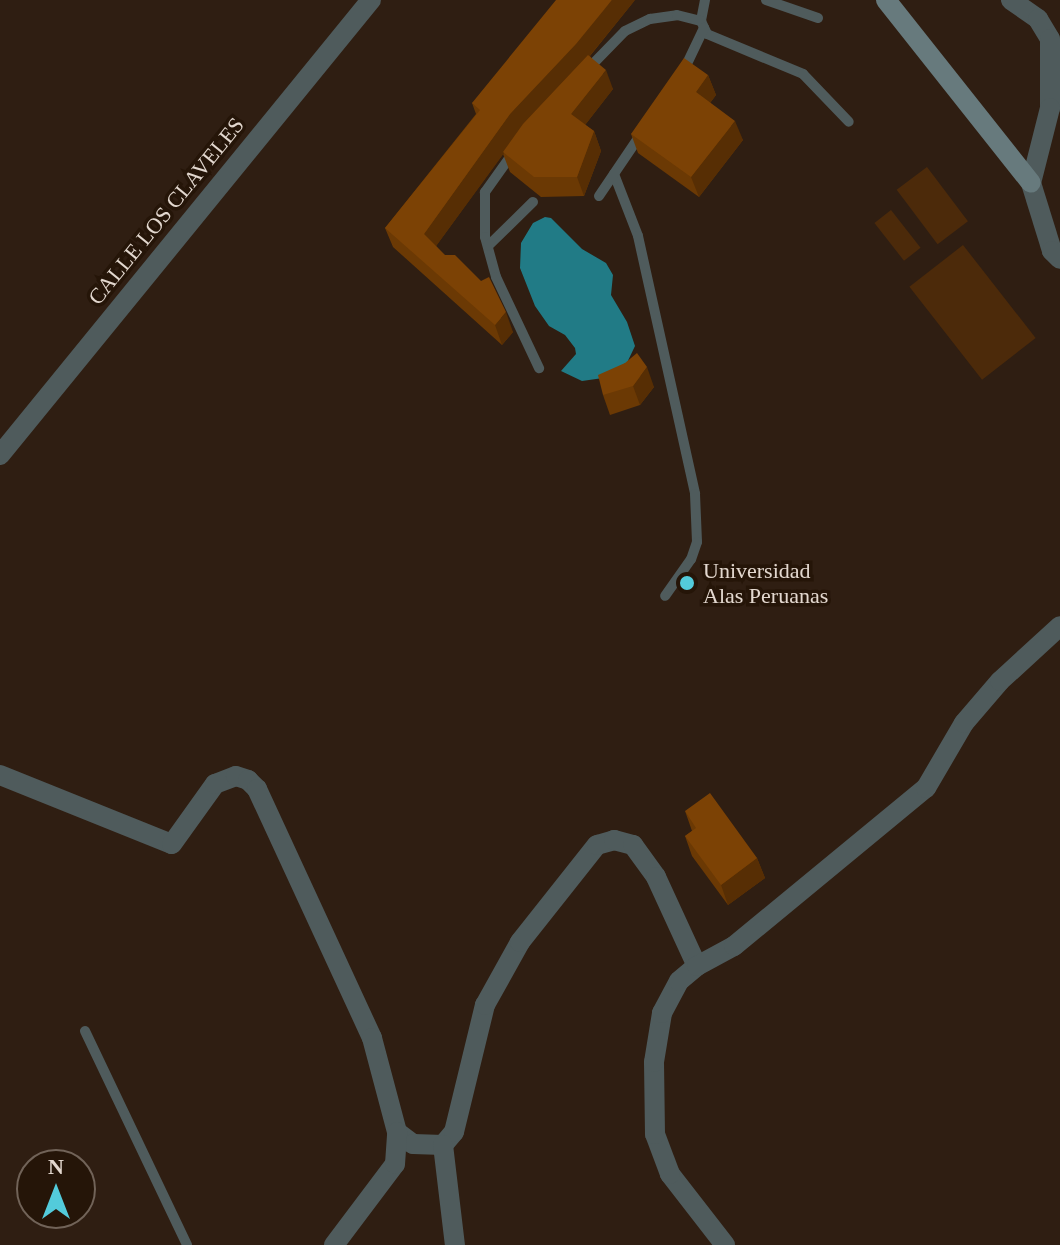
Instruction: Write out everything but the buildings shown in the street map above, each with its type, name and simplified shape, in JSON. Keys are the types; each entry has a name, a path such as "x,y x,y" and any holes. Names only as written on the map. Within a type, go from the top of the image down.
{"street":[{"name":"CALLE LOS CLAVELES","path":"0,455 371,0"},
{"path":"886,0 1031,183 1052,251 1060,259"},
{"path":"1011,0 1038,19 1055,41 1050,108 1031,183"},
{"path":"725,1245 670,1174 655,1134 654,1062 662,1013 679,981 697,966 734,946 926,788 964,723 1000,681 1060,626"},
{"path":"0,775 172,844 215,784 236,776 248,780 257,789 372,1038 397,1132 395,1164 334,1245"},
{"path":"455,1245 443,1145 454,1132 485,1005 520,942 597,845 614,840 633,845 656,877 697,966"},
{"path":"397,1132 413,1144 443,1145"}],"lane":[{"path":"674,85 703,25 705,0"},
{"path":"766,0 818,18"},
{"path":"577,81 625,31 650,19 677,15 703,25 717,39 803,74 849,122"},
{"path":"599,196 649,122"},
{"path":"524,139 485,192 482,206 496,277 539,368"},
{"path":"614,174 638,236 697,508 697,542 691,559 665,596"},
{"path":"488,246 533,202"},
{"path":"85,1031 187,1245"}],"shaded area":[{"path":"927,167 968,221 938,244 897,190"},
{"path":"891,210 921,248 904,261 874,223"},
{"path":"963,245 1036,338 982,380 909,287"}],"water":[{"path":"545,217 551,218 582,249 606,263 613,275 611,295 627,322 635,346 625,367 610,377 582,381 561,371 576,354 575,348 565,335 549,326 535,306 520,268 521,243 533,223"}],"place":[{"name":"Universidad Alas Peruanas","path":"687,583"}]}
